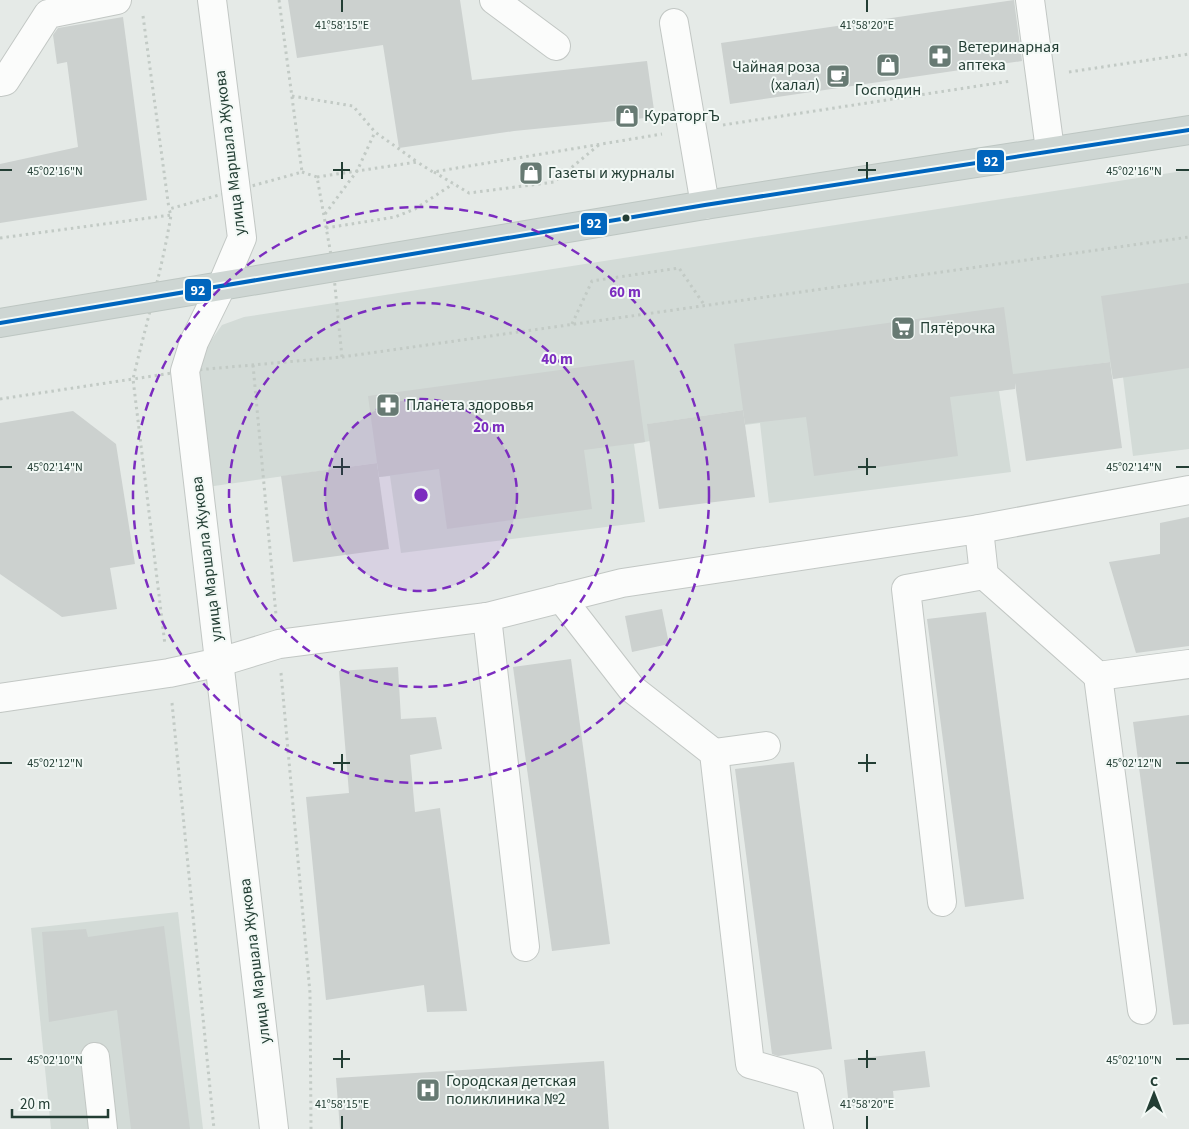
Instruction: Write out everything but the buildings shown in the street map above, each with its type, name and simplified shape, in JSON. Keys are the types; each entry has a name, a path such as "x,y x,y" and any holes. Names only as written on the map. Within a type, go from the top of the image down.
{"main road":[{"path":"0,323 704,205 1189,130"}],"street":[{"path":"0,82 5,81 48,14 117,0"},
{"name":"улица Маршала Жукова","path":"212,0 242,238 222,285 194,342 185,371 274,1129"},
{"path":"494,0 556,46"},
{"path":"1030,0 1050,150"},
{"path":"674,23 704,205"},
{"path":"0,698 169,673 220,662 279,644 487,617 622,583 980,529 1189,490"},
{"path":"980,529 984,575 1098,676 1142,1010"},
{"path":"942,902 906,589 984,575"},
{"path":"561,598 631,688 714,753 750,1064 810,1081 819,1129"},
{"path":"487,617 525,947"},
{"path":"1098,676 1189,664"},
{"path":"714,753 766,746"},
{"path":"95,1057 103,1129"}],"path":[{"path":"279,0 302,172"},
{"path":"143,10 169,209"},
{"path":"433,172 600,144 1189,54"},
{"path":"292,96 353,106 375,132 417,162 469,193 554,182 600,144"},
{"path":"324,215 357,171 375,132"},
{"path":"317,177 417,162"},
{"path":"326,228 395,217 414,209 454,184"},
{"path":"0,238 171,215"},
{"path":"342,357 1189,237"},
{"path":"572,324 592,281 679,268 704,306"},
{"path":"253,365 310,993 311,1129"}],"shaded area":[{"path":"1189,170 1189,449 1133,456 1123,377 1113,379 1110,362 1014,375 1015,388 999,391 1011,472 769,503 760,423 745,425 743,410 648,424 650,441 634,444 645,522 401,553 390,476 379,477 377,463 207,487 196,380 207,346 222,325 244,317"},
{"path":"178,912 203,1129 51,1129 31,928"}],"transit line":[{"name":"92","path":"0,323 705,205 1189,130"}],"place":[{"name":"Ветеринарная аптека","path":"940,56"},
{"name":"Господин","path":"888,65"},
{"name":"Чайная роза (халал)","path":"838,76"},
{"name":"КураторгЪ","path":"627,116"},
{"name":"Газеты и журналы","path":"531,173"},
{"name":"Пятёрочка","path":"903,328"},
{"name":"Планета здоровья","path":"388,405"},
{"name":"Городская детская поликлиника №2","path":"428,1090"}]}
